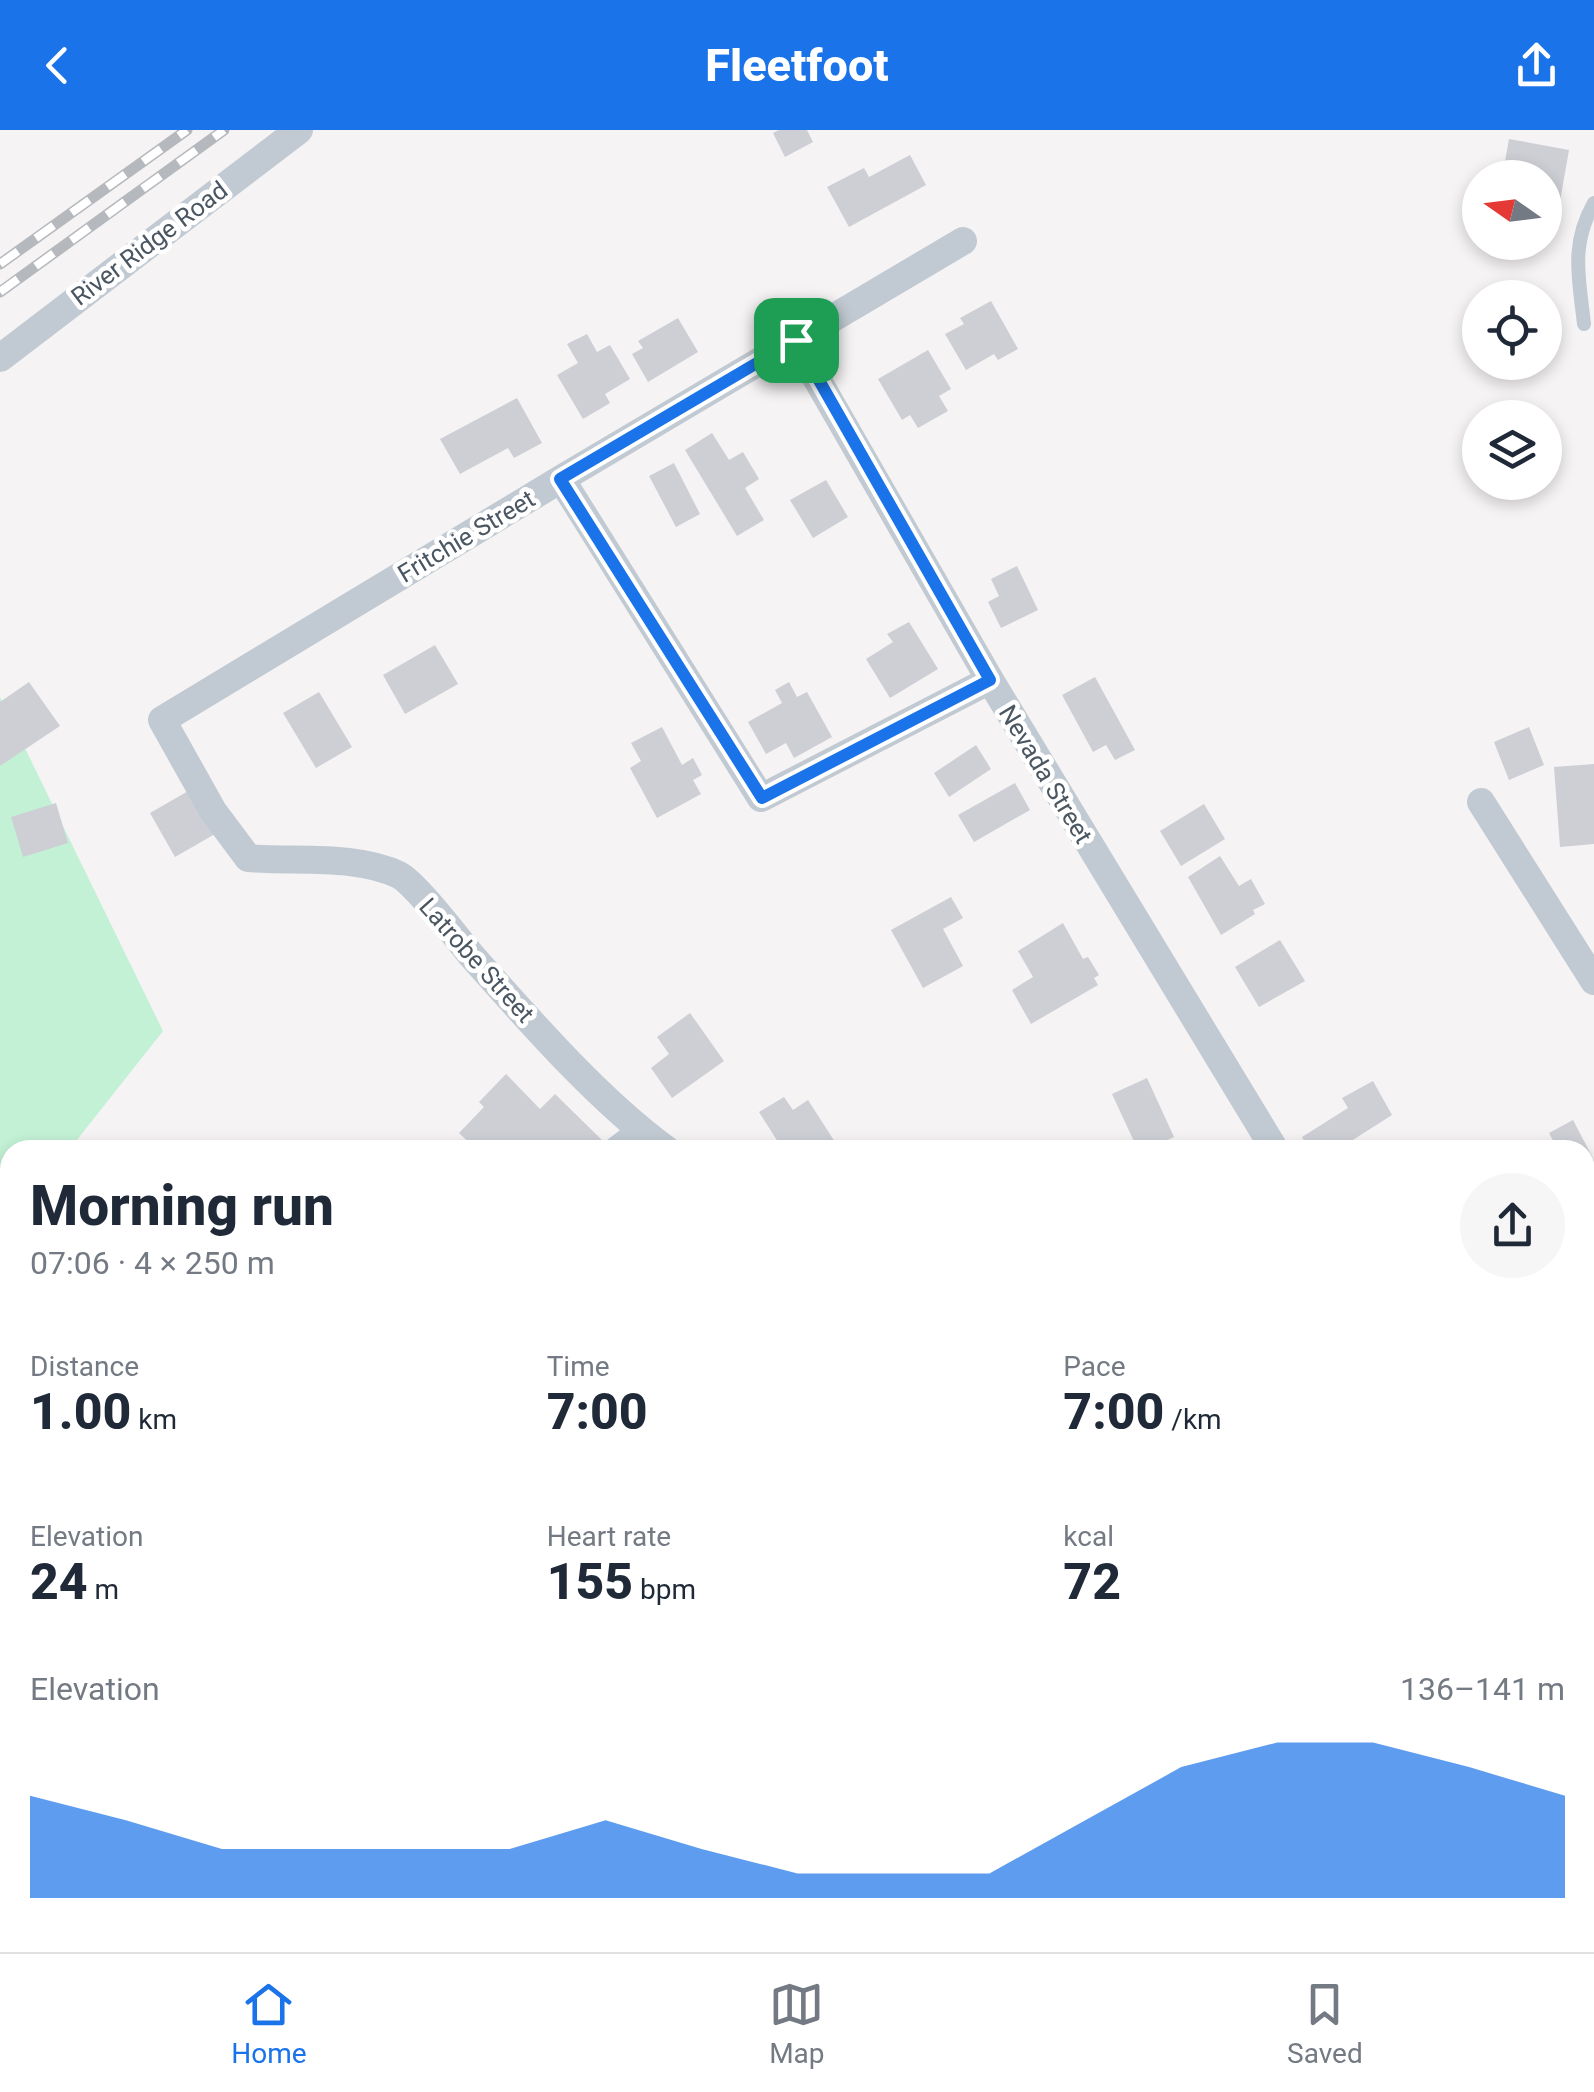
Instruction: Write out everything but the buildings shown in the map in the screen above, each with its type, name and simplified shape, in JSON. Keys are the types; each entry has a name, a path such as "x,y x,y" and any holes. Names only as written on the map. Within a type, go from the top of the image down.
{"street":[{"name":"River Ridge Road","path":"0,358 300,130"},
{"name":"Fritchie Street","path":"248,858 213,811 162,720 963,241"},
{"name":"Nevada Street","path":"796,340 990,680 1269,1140"},
{"path":"560,479 762,798 990,680"},
{"path":"1481,802 1594,981"},
{"name":"Latrobe Street","path":"248,858 352,861 402,876 494,980 653,1140"},
{"path":"1564,930 1594,927"},
{"path":"630,1140 641,1132"}],"lane":[{"path":"1584,324 1576,249 1583,222 1594,203"}],"green space":[{"path":"0,697 163,1031 77,1140 0,1140"}],"railway":[{"path":"0,264 187,130"},
{"path":"0,292 224,130"}],"route":[{"path":"796,340 990,680 762,798 560,479 796,340"}]}
